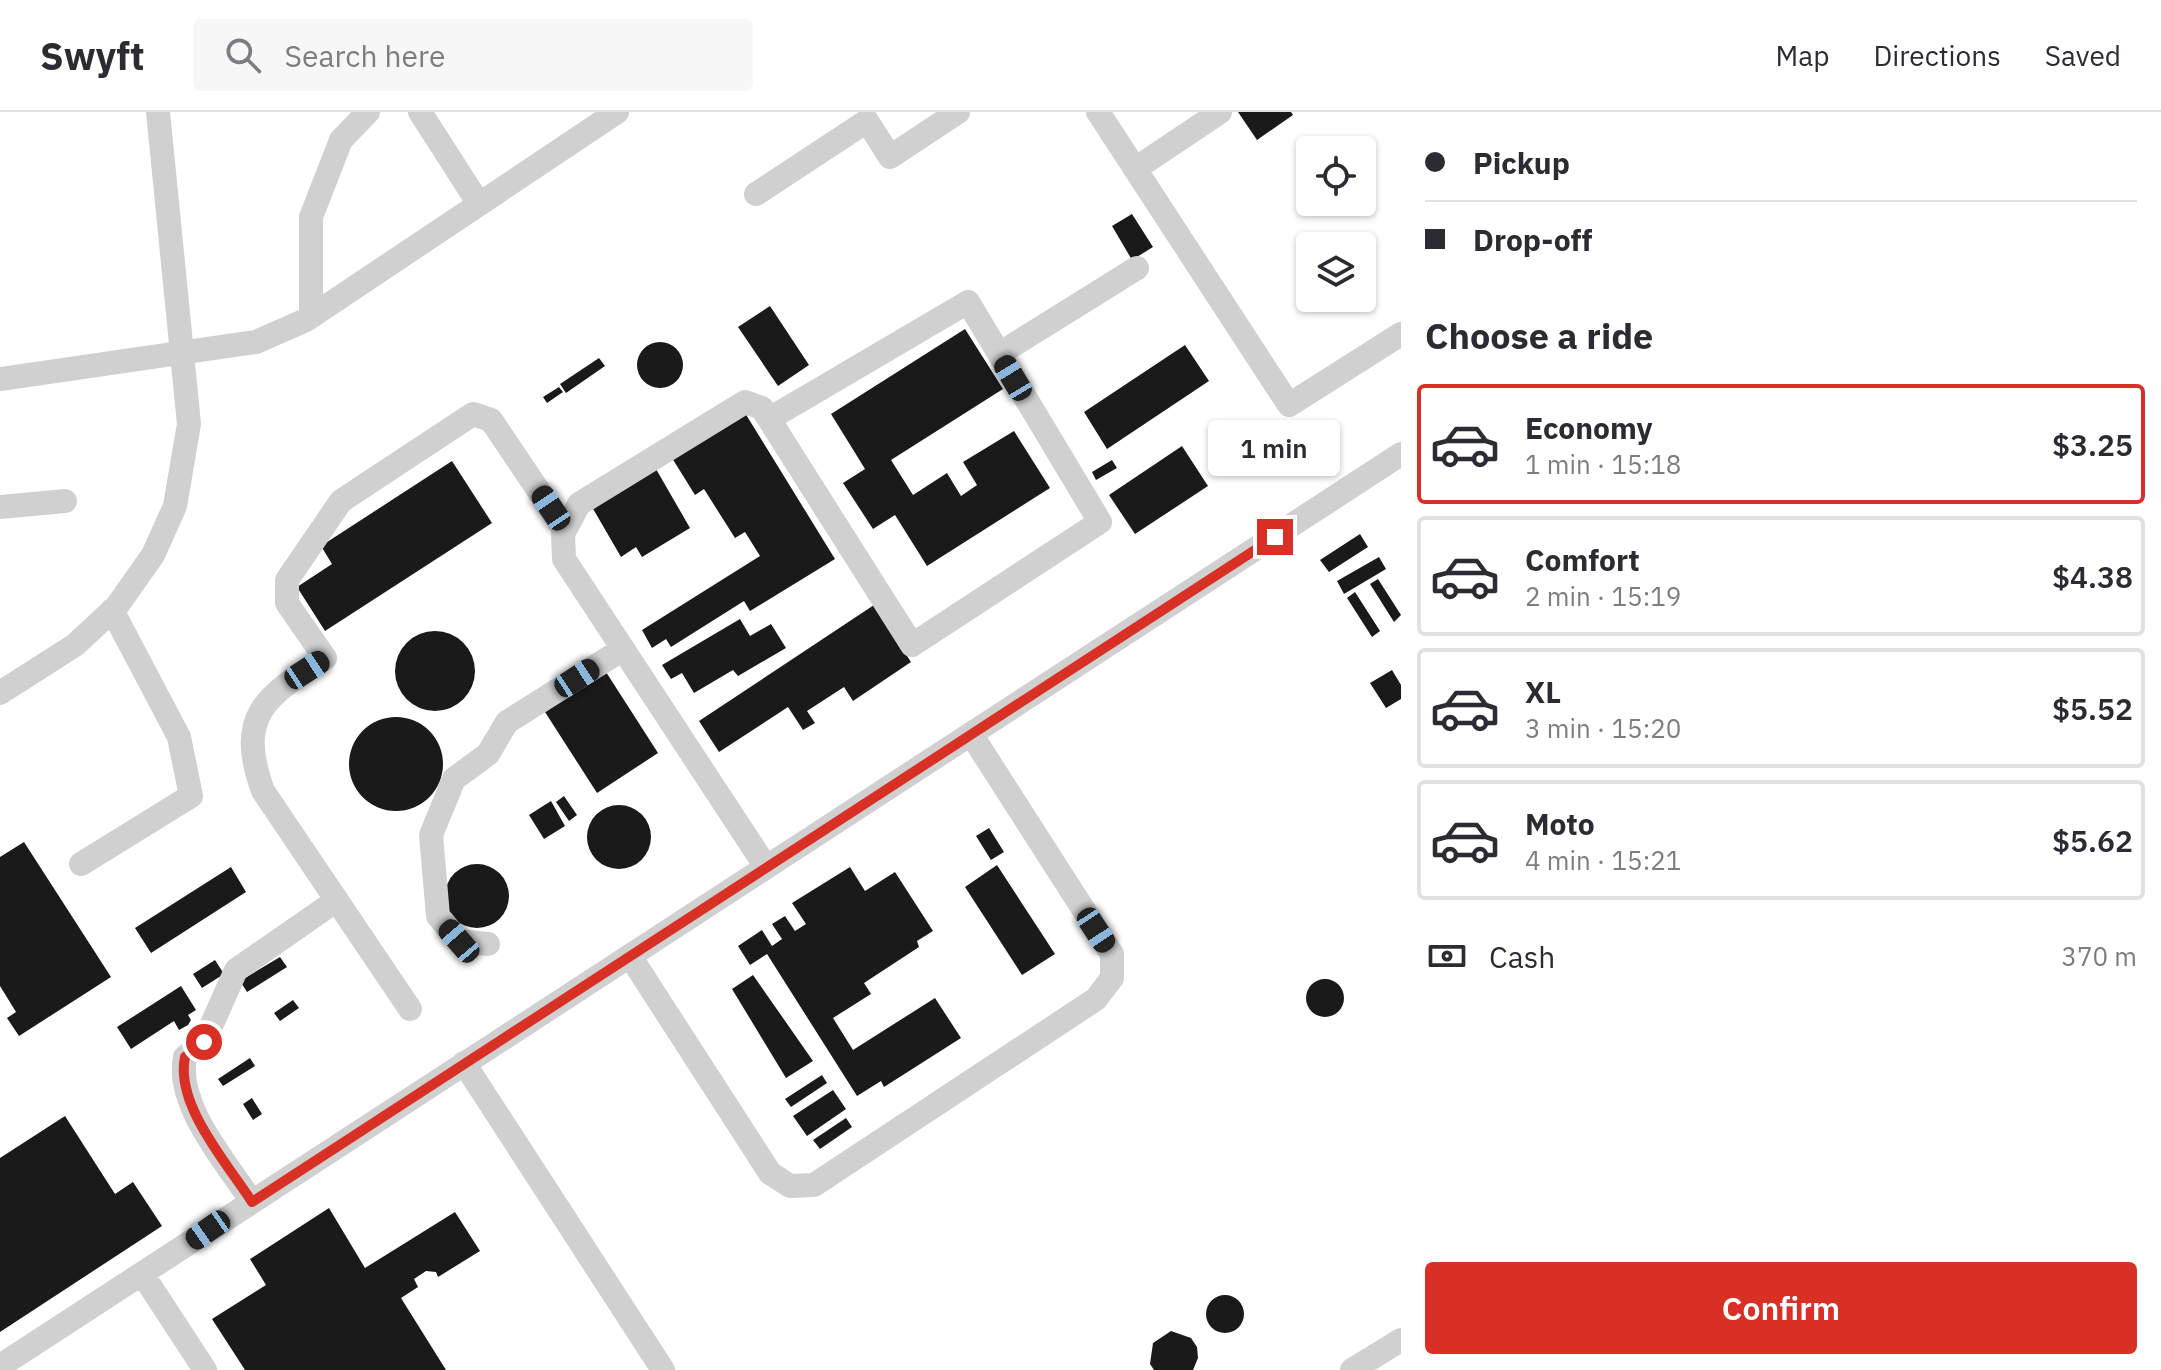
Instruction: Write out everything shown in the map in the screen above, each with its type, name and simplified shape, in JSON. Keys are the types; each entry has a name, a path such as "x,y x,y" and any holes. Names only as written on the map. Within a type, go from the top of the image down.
{"lane":[{"path":"0,693 75,645 112,610 153,555 175,506 189,424 158,112"},
{"path":"311,316 311,217 341,140 368,112"},
{"path":"420,112 479,204"},
{"path":"0,379 183,355 256,342 311,316 617,112"},
{"path":"756,194 867,121 890,157 958,112"},
{"path":"1098,112 1289,405 1401,334"},
{"path":"1135,169 1220,112"},
{"path":"999,354 1137,268"},
{"path":"766,867 564,559 565,530 579,504 745,402 762,408 912,645 1100,522 968,302 769,419"},
{"path":"410,1009 263,791 252,763 255,725 270,694 325,658 287,603 287,580 341,501 473,414 491,420 565,530"},
{"path":"0,1366 1401,454"},
{"path":"0,507 65,501"},
{"path":"81,864 191,796 179,737 112,610"},
{"path":"488,944 459,941 438,916 431,835 454,779 488,754 507,722 623,649"},
{"path":"630,956 770,1173 790,1186 814,1185 1096,999 1112,978 1112,954 971,734"},
{"path":"252,1202 187,1101 182,1072 185,1057 204,1042 236,970 337,900"},
{"path":"464,1063 663,1370"},
{"path":"143,1275 205,1370"},
{"path":"1352,1370 1401,1340"}],"building":[{"path":"1238,112 1291,112 1293,115 1257,140"},
{"path":"1132,214 1153,247 1132,260 1112,226"},
{"path":"770,306 809,365 778,386 738,327"},
{"path":"965,329 1003,389 891,460 913,495 947,473 961,496 977,485 963,462 1014,431 1050,488 927,566 895,515 873,529 843,483 865,469 831,414"},
{"path":"660,342 676,349 683,365 676,381 660,388 644,381 637,365 644,349"},
{"path":"1185,345 1209,381 1107,449 1084,412"},
{"path":"599,358 605,366 566,393 560,384"},
{"path":"559,387 563,392 547,403 543,397"},
{"path":"745,413 835,559 750,611 744,601 671,647 666,639 652,648 642,630 760,556 745,532 735,538 704,489 695,495 672,458"},
{"path":"1182,446 1208,486 1135,534 1109,495"},
{"path":"1112,460 1117,468 1096,480 1092,472"},
{"path":"452,461 492,523 325,631 297,587 332,564 321,546"},
{"path":"656,469 690,528 642,557 636,547 621,557 592,507"},
{"path":"1360,534 1368,547 1329,572 1320,560"},
{"path":"1379,557 1386,569 1344,594 1337,581"},
{"path":"1378,579 1401,615 1394,622 1370,584"},
{"path":"1355,592 1380,631 1372,637 1347,598"},
{"path":"874,605 911,662 853,701 844,687 807,711 815,723 803,730 788,707 719,752 699,721"},
{"path":"740,619 750,636 771,624 786,648 738,676 733,670 694,693 682,673 671,679 662,665"},
{"path":"435,631 450,634 463,643 472,656 475,671 472,686 463,699 450,708 435,711 420,708 407,699 398,686 395,671 398,656 407,643 420,634"},
{"path":"1392,670 1401,685 1401,699 1386,708 1370,683"},
{"path":"606,672 658,753 597,793 545,712"},
{"path":"396,717 414,721 429,731 439,746 443,764 439,782 429,797 414,807 396,811 378,807 363,797 353,782 349,764 353,746 363,731 378,721"},
{"path":"564,796 577,815 569,821 556,802"},
{"path":"551,801 565,826 544,839 529,815"},
{"path":"613,805 625,805 642,814 649,825 649,849 642,860 625,869 613,869 601,864 592,855 587,843 587,831 592,819 601,810"},
{"path":"989,828 1004,852 991,860 976,836"},
{"path":"24,842 111,977 19,1036 7,1018 16,1012 0,986 0,857"},
{"path":"471,864 483,864 500,873 507,884 507,908 500,919 483,928 471,928 459,923 450,914 445,902 445,890 450,878 459,869"},
{"path":"997,865 1055,954 1022,975 965,887"},
{"path":"231,867 246,892 151,953 135,928"},
{"path":"850,867 865,891 895,872 933,931 917,941 919,947 864,983 871,994 833,1018 853,1050 935,998 961,1038 884,1087 881,1081 857,1096 767,954 750,965 738,946 762,930 772,946 782,939 772,924 785,916 795,931 806,924 792,903"},
{"path":"280,957 287,967 247,992 240,981"},
{"path":"215,960 224,974 202,988 193,974"},
{"path":"753,975 813,1061 786,1078 732,989"},
{"path":"1325,979 1339,984 1344,998 1339,1012 1325,1017 1311,1012 1306,998 1311,984"},
{"path":"181,986 196,1010 188,1015 191,1020 188,1025 179,1030 174,1021 131,1049 117,1027"},
{"path":"293,1000 299,1008 280,1021 274,1013"},
{"path":"250,1058 255,1066 223,1086 218,1079"},
{"path":"822,1075 827,1083 791,1107 785,1099"},
{"path":"833,1090 846,1109 807,1136 793,1116"},
{"path":"252,1098 262,1114 253,1120 243,1104"},
{"path":"65,1116 115,1194 133,1182 162,1226 0,1332 0,1158"},
{"path":"846,1118 852,1127 820,1149 813,1140"},
{"path":"329,1208 365,1268 455,1212 480,1251 438,1277 436,1272 426,1271 414,1279 418,1287 401,1298 446,1370 245,1370 212,1319 266,1285 250,1259"},
{"path":"1225,1295 1239,1300 1244,1314 1239,1328 1225,1333 1211,1328 1206,1314 1211,1300"},
{"path":"1171,1331 1191,1338 1197,1347 1198,1358 1193,1370 1154,1370 1150,1364 1153,1343"}],"route":[{"path":"204,1042 185,1057 182,1072 187,1101 252,1202 1275,537"}]}
